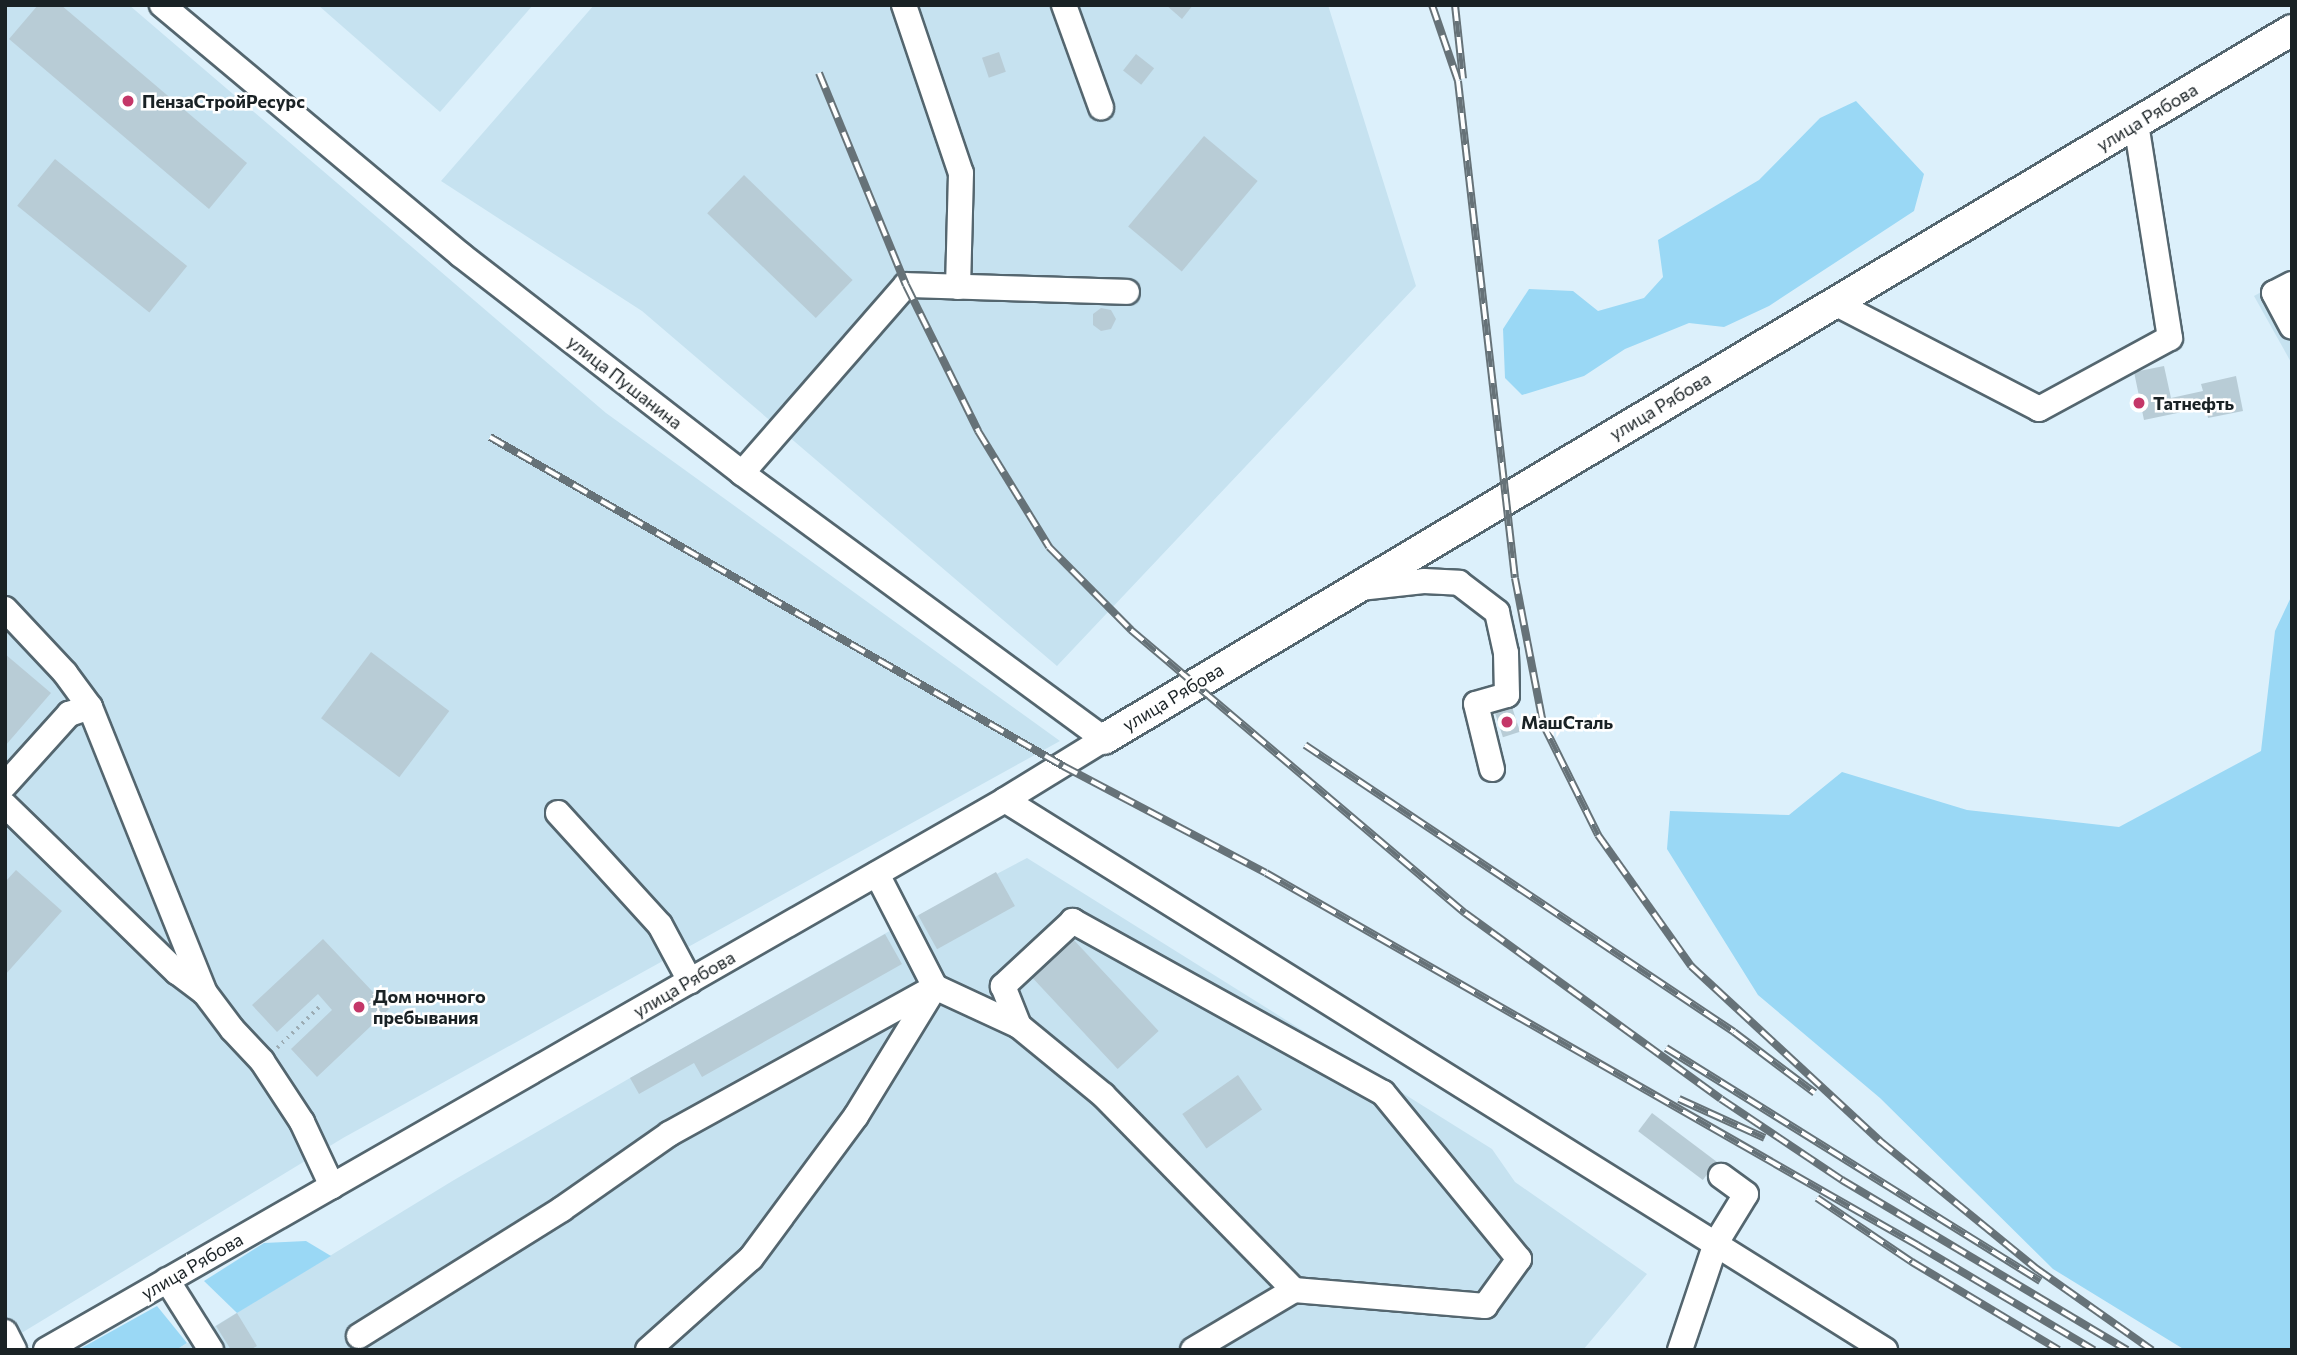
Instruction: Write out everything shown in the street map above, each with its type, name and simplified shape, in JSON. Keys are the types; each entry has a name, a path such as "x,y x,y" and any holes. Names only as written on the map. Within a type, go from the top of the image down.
{"main road":[{"name":"улица Рябова","path":"1104,739 2292,30"}],"street":[{"name":"улица Пушанина","path":"162,5 461,256 742,473 1104,739"},
{"path":"904,5 961,173 958,287"},
{"path":"1064,5 1101,107"},
{"path":"1833,302 2039,409 2171,338 2136,124"},
{"path":"2292,284 2274,293 2292,327"},
{"path":"742,473 906,285 1127,292"},
{"path":"1356,588 1424,582 1459,583 1497,612 1506,653 1507,695 1476,704 1492,769"},
{"path":"5,609 65,673 90,708 205,993"},
{"path":"5,785 69,714 90,708"},
{"name":"улица Рябова","path":"46,1350 877,874 1104,739"},
{"path":"1005,800 1885,1350"},
{"path":"5,805 177,972 205,993 262,1061 302,1122 332,1185"},
{"path":"558,813 660,925 690,981"},
{"path":"877,874 935,987 1019,1026 1103,1095 1294,1290"},
{"path":"1019,1026 1003,986 1073,921 1383,1093 1519,1259 1485,1306 1294,1290 1193,1350"},
{"path":"359,1336 562,1209 669,1134 935,987"},
{"path":"649,1350 751,1258 856,1116 935,987"},
{"path":"1680,1350 1716,1243 1746,1194 1721,1176"},
{"path":"167,1280 211,1350"},
{"path":"5,1332 14,1350"}],"path":[{"path":"262,1061 320,1006"}],"shaded area":[{"path":"5,5 129,5 606,413 1060,741 343,1138 5,1343"},
{"path":"318,5 533,5 440,112"},
{"path":"594,5 1328,5 1416,286 1057,666 642,311 441,181"},
{"path":"1856,101 1924,174 1914,211 1769,306 1724,327 1689,323 1625,349 1584,376 1522,395 1505,378 1503,329 1529,289 1573,291 1598,311 1644,298 1663,277 1658,240 1759,180 1820,118"},
{"path":"2292,275 2292,364 2254,296"},
{"path":"2292,595 2292,1350 2185,1350 2053,1269 1880,1098 1758,995 1667,849 1670,811 1789,815 1842,772 1967,810 2119,827 2261,751 2275,631"},
{"path":"1027,858 1492,1149 1515,1182 1647,1274 1583,1350 176,1350 454,1180 630,1078 902,924"},
{"path":"306,1241 331,1256 237,1313 204,1281 264,1243"},
{"path":"157,1306 187,1343 176,1350 78,1350"}],"building":[{"name":"ПензаСтройРесурс","path":"38,5 61,5 247,163 209,209 9,39"},
{"path":"1166,5 1193,5 1182,19"},
{"path":"999,52 1006,72 989,78 982,58"},
{"path":"1136,54 1154,68 1141,85 1123,71"},
{"path":"1204,136 1258,181 1182,271 1128,226"},
{"path":"55,159 187,266 149,313 17,206"},
{"path":"744,175 853,280 816,318 707,213"},
{"path":"1101,308 1111,310 1116,319 1111,329 1101,331 1093,325 1093,314"},
{"path":"2164,366 2171,398 2203,391 2201,384 2236,376 2243,411 2208,418 2206,407 2144,420 2134,372"},
{"path":"371,652 449,711 399,777 321,718"},
{"path":"5,654 51,693 5,746"},
{"name":"МашСталь","path":"1512,707 1520,732 1503,737 1495,713"},
{"path":"16,870 62,911 5,975 5,882"},
{"path":"996,872 1015,906 937,949 918,915"},
{"path":"885,934 902,964 702,1077 694,1063 639,1094 630,1078"},
{"path":"1072,938 1159,1031 1118,1069 1031,976"},
{"name":"Дом ночного пребывания","path":"323,939 389,1009 317,1077 291,1049 332,1010 318,994 277,1032 252,1005"},
{"path":"1238,1075 1262,1109 1206,1148 1182,1114"},
{"path":"1652,1113 1717,1162 1703,1180 1638,1131"},
{"path":"237,1313 257,1346 250,1350 231,1350 216,1326"}],"railway":[{"path":"1432,5 1458,81 1515,578 1543,724 1598,835 1691,966 1880,1141 2037,1269 2152,1350"},
{"path":"1455,5 1463,79"},
{"path":"819,73 906,285 978,431 1049,547 1131,630 1465,913 1721,1099 1842,1180 2127,1350"},
{"path":"490,437 1063,766 1266,873 1917,1245 2094,1350"},
{"path":"1305,745 1734,1032 1815,1093"},
{"path":"1666,1048 2040,1281"},
{"path":"1679,1099 1765,1138"},
{"path":"1817,1198 1912,1262 2059,1350"}],"place":[{"name":"ПензаСтройРесурс","path":"128,101"},
{"name":"Татнефть","path":"2139,403"},
{"name":"МашСталь","path":"1507,722"},
{"name":"Дом ночного пребывания","path":"359,1007"}]}
